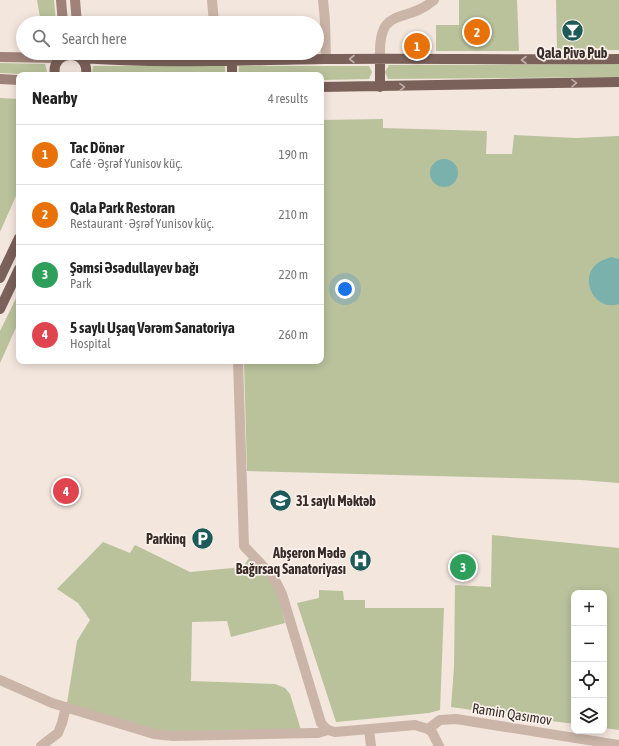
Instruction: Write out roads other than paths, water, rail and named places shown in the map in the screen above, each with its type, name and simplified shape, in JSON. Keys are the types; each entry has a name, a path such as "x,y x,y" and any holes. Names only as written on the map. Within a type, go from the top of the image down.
{"main road":[{"path":"62,0 63,16"},
{"path":"75,0 76,16"},
{"path":"0,57 16,57"},
{"path":"326,59 619,59"},
{"path":"380,59 380,87"},
{"path":"55,72 55,67 59,60"},
{"path":"83,60 86,66 86,72"},
{"path":"232,60 232,72"},
{"path":"0,79 16,80"},
{"path":"324,87 619,82"},
{"path":"0,278 16,244"},
{"path":"0,309 16,275"}],"street":[{"path":"212,0 213,16"},
{"path":"323,0 326,59"},
{"path":"380,59 380,39 383,28 397,17 420,9 434,0"},
{"path":"238,364 244,546 247,552 269,572 280,590 324,727 335,732 409,725 428,729 435,736 439,746"},
{"path":"0,680 39,698 161,735 318,733 328,730"},
{"path":"42,746 58,733 66,707"},
{"name":"Ramin Qasımov","path":"428,729 440,720 456,719 576,742 619,745"},
{"path":"369,729 371,746"}],"water":[{"path":"444,159 450,160 454,163 457,167 457,179 454,183 450,186 444,187 438,186 434,183 431,179 430,173 431,167 434,163 438,160"},
{"path":"611,257 619,259 619,304 610,305 602,303 591,292 589,276 593,268 599,262"}],"place":[{"name":"Qala Pivə Pub","path":"572,31"},
{"name":"Qala Park Restoran","path":"477,32"},
{"name":"Tac Dönər","path":"417,46"},
{"name":"5 saylı Uşaq Vərəm Sanatoriya","path":"66,491"},
{"name":"31 saylı Məktəb","path":"280,501"},
{"name":"Parkinq","path":"202,539"},
{"name":"Abşeron Mədə Bağırsaq Sanatoriyası","path":"361,561"},
{"name":"Şəmsi Əsədullayev bağı","path":"463,567"}]}
